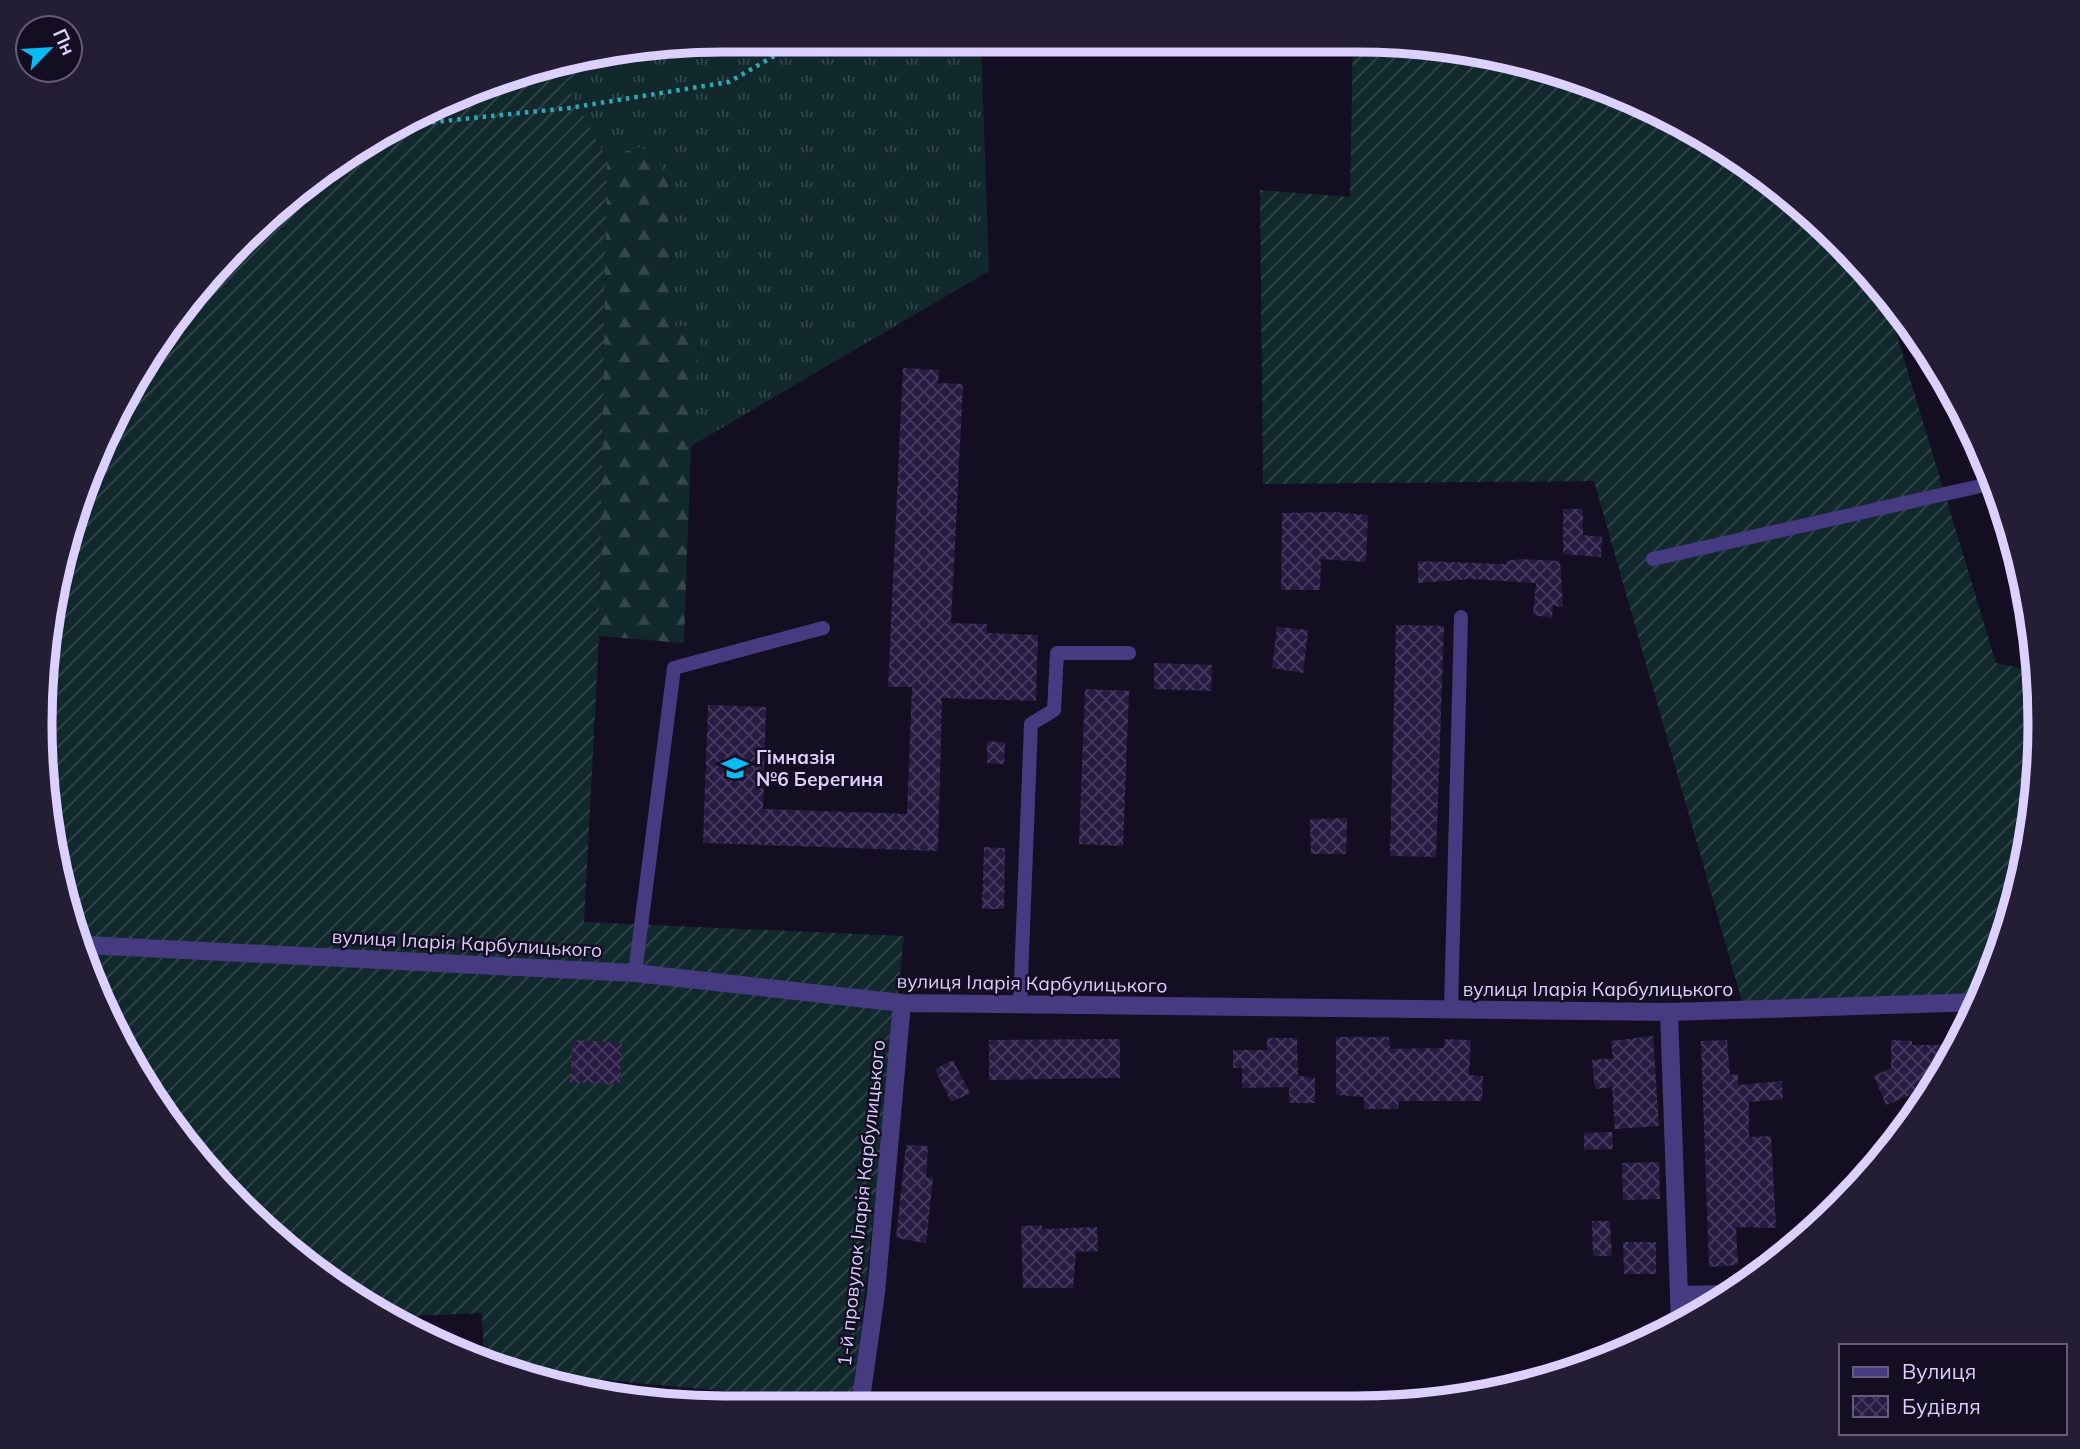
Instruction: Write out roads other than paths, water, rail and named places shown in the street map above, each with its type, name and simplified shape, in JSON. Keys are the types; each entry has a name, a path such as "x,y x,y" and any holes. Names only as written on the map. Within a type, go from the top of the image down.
{"street":[{"name":"вулиця Іларія Карбулицького","path":"89,944 635,973 902,1003 1669,1012 1967,1002"},
{"name":"1-й провулок Іларія Карбулицького","path":"861,1396 876,1293 902,1003"},
{"path":"1669,1012 1680,1312"},
{"path":"1680,1295 1711,1294"}],"lane":[{"path":"1653,559 1983,485"},
{"path":"1451,1010 1461,617"},
{"path":"635,973 674,668 823,628"},
{"path":"1020,1004 1031,724 1054,710 1057,653 1129,653"}],"place":[{"name":"Гімназія №6 Берегиня","path":"735,768"}]}
